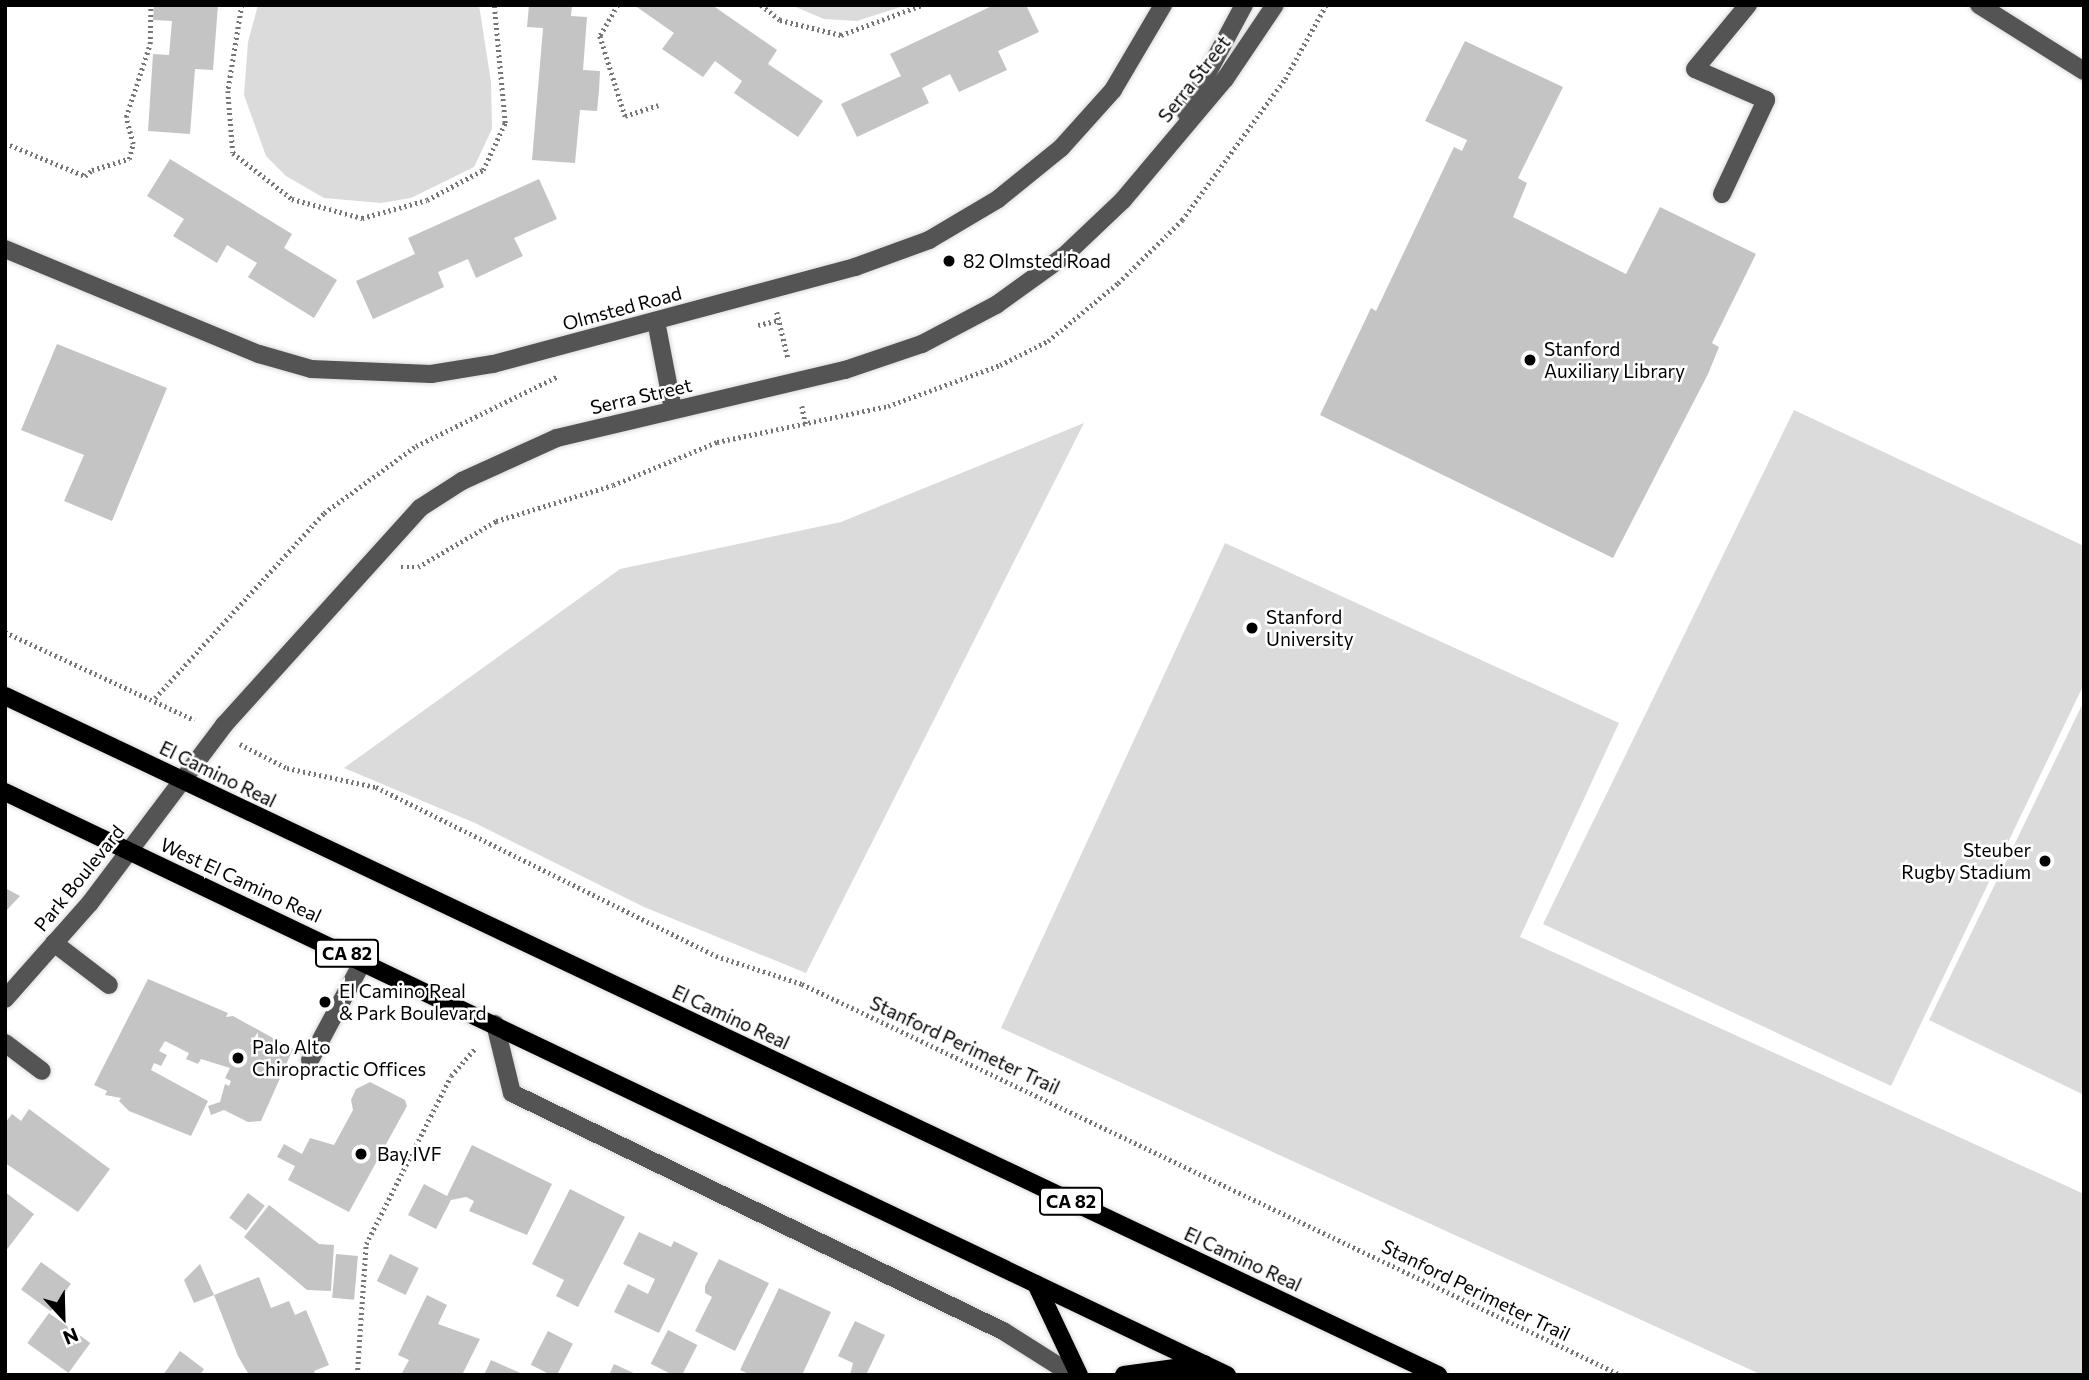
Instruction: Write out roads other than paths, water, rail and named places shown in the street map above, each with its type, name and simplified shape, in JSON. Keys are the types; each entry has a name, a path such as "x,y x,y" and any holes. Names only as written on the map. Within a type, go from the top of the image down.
{"main road":[{"name":"El Camino Real","path":"5,696 1438,1375"},
{"name":"West El Camino Real","path":"5,792 495,1024"},
{"name":"CA 82","path":"495,1024 1227,1375"},
{"path":"1036,1284 1079,1375"},
{"path":"1124,1375 1205,1364"}],"street":[{"name":"Olmsted Road","path":"5,250 259,354 311,369 431,374 494,364 855,267 929,240 998,199 1061,148 1113,90 1163,5"},
{"name":"Serra Street","path":"1169,144 1244,5"},
{"name":"Serra Street","path":"181,779 333,600 420,508 462,481 557,438 845,370 922,344 996,305 1064,256 1123,200 1225,79 1275,5"},
{"path":"1723,194 1766,100 1695,69 1748,5"},
{"path":"1979,5 2028,33 2084,71"},
{"path":"656,321 673,409"},
{"name":"Park Boulevard","path":"5,999 129,850 181,779"},
{"path":"54,943 109,985"},
{"path":"310,1060 363,961"},
{"path":"495,1024 512,1093 1003,1331 1073,1375"},
{"path":"5,1043 42,1071"}],"place":[{"name":"82 Olmsted Road","path":"949,261"},
{"name":"Stanford Auxiliary Library","path":"1530,360"},
{"name":"Stanford University","path":"1252,628"},
{"name":"Steuber Rugby Stadium","path":"2045,861"},
{"name":"El Camino Real & Park Boulevard","path":"325,1002"},
{"name":"Palo Alto Chiropractic Offices","path":"238,1058"},
{"name":"Bay IVF","path":"361,1154"}]}
